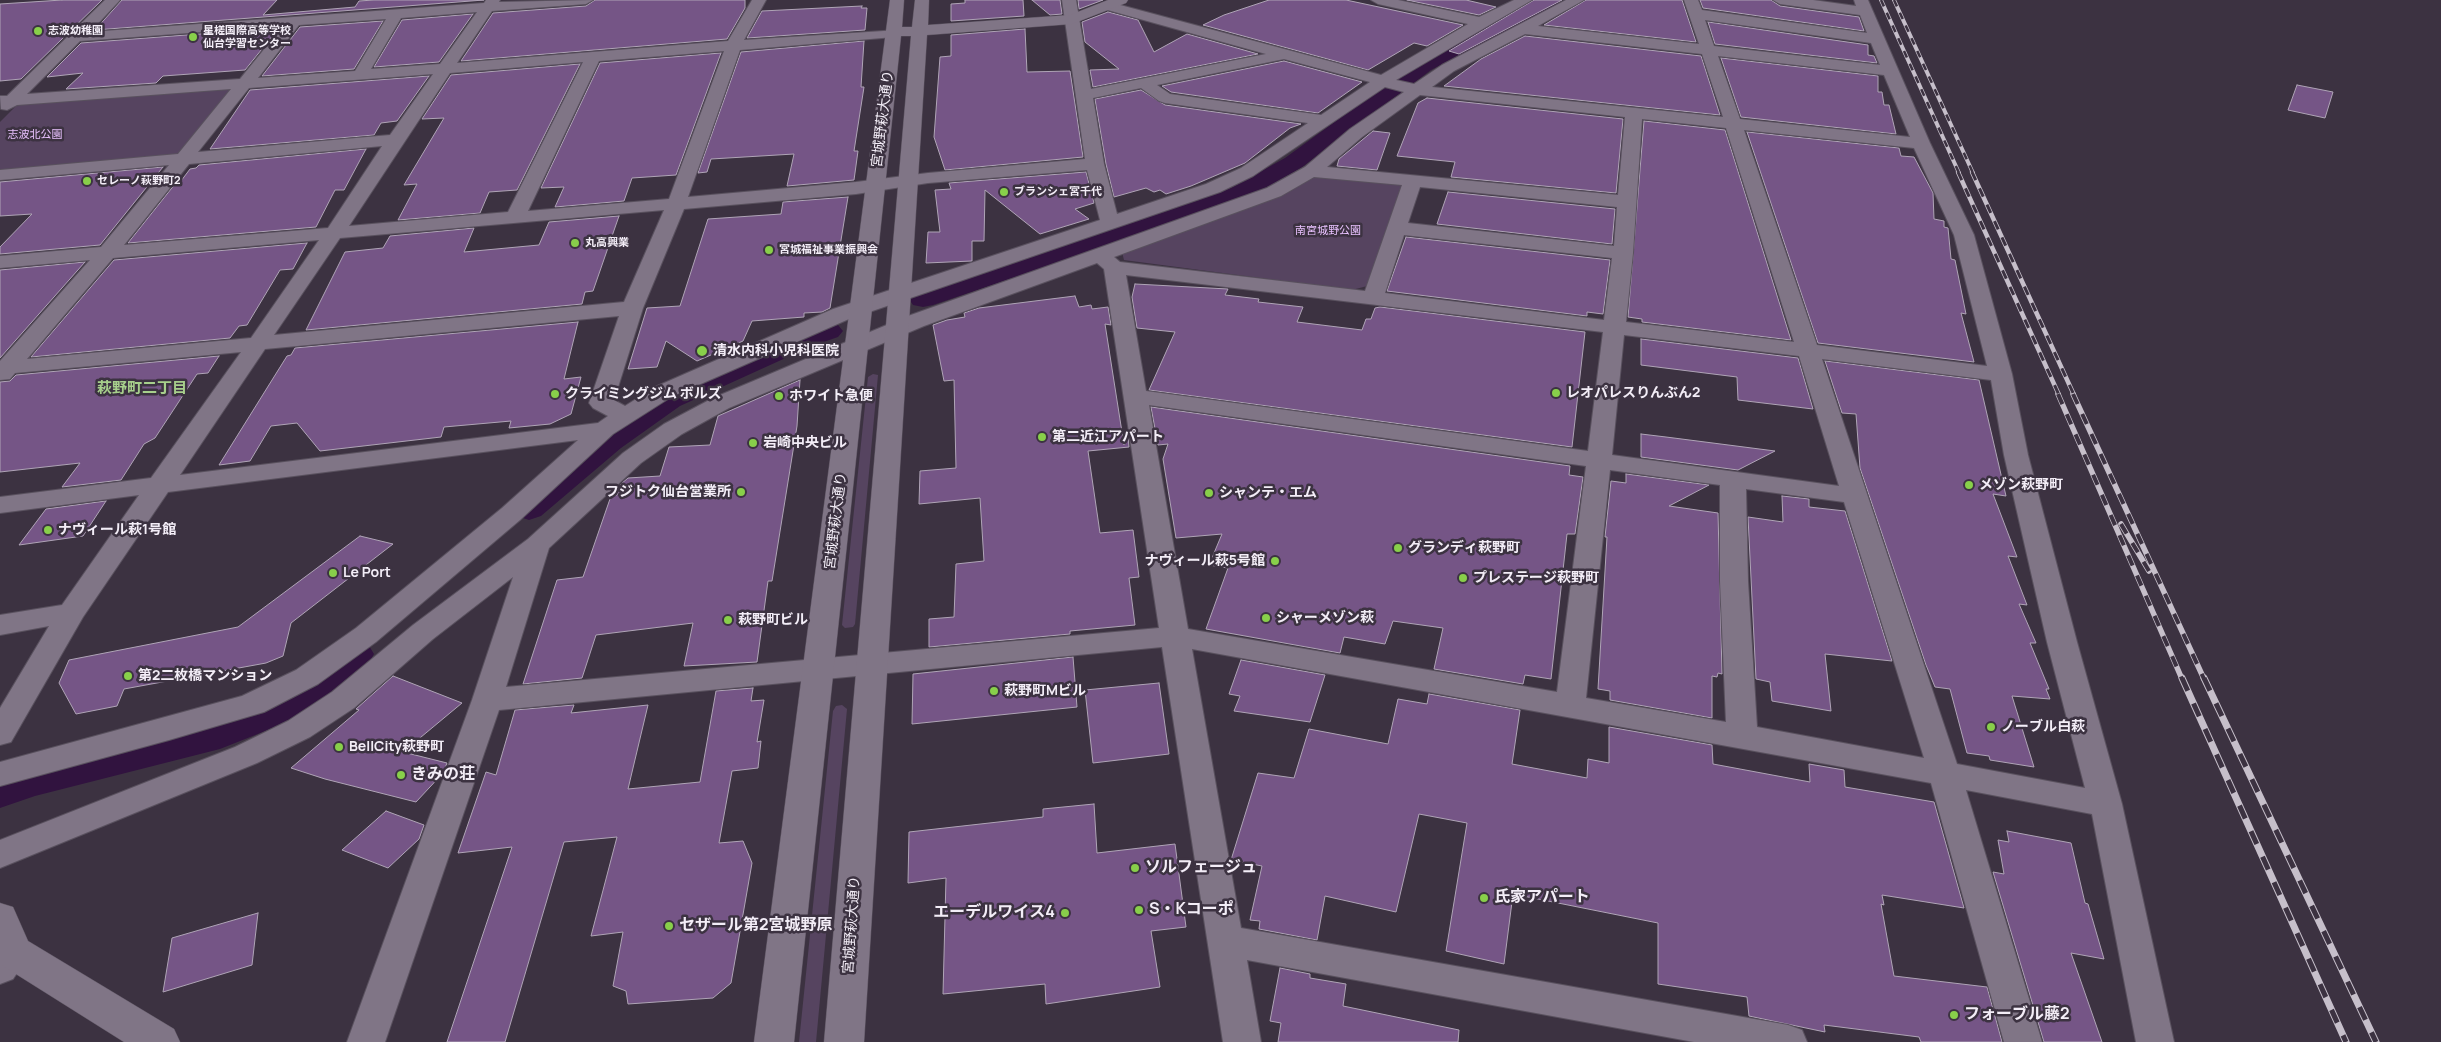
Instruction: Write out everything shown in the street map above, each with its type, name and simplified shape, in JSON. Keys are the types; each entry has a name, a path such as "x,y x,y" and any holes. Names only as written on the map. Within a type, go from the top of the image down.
{"street":[{"path":"0,112 6,100 76,37 113,0"},
{"path":"76,37 398,14 491,3 586,0"},
{"path":"614,422 601,403 632,308 675,202 733,47 759,0"},
{"name":"宮城野萩大通り","path":"844,1042 909,181 907,32 897,0"},
{"name":"宮城野萩大通り","path":"774,1042 875,185 907,32 922,0"},
{"path":"1069,0 1095,164 1110,222"},
{"path":"1378,0 1481,22"},
{"path":"0,854 246,755 298,729 343,700 423,632 537,545 632,458 673,429 721,402 898,329 1108,261 1257,199 1311,171 1356,133 1398,86 1481,22 1524,0"},
{"path":"0,774 169,730 244,706 307,677 366,635 511,514 614,422 663,392 861,307 1213,188 1247,172 1321,120 1398,86 1448,68 1577,0"},
{"path":"1780,0 1863,5 1921,143 1964,236 2001,374 2021,474 2106,804 2155,1042"},
{"path":"0,734 71,613 491,3"},
{"path":"6,100 733,47 1072,19 1115,3 1398,86 1921,143"},
{"path":"1694,7 1878,39"},
{"path":"1694,7 1710,50 1945,776 2023,1042"},
{"path":"360,75 398,14"},
{"path":"2,371 108,252 180,160 295,21"},
{"path":"1524,29 1892,71"},
{"path":"1084,95 1284,54"},
{"path":"516,216 593,56"},
{"path":"1144,82 1165,98 1321,120"},
{"path":"1570,707 1623,253 1634,113"},
{"path":"0,175 395,140"},
{"path":"0,262 1095,164"},
{"path":"1311,171 1627,202"},
{"path":"1373,298 1413,181"},
{"path":"1397,228 1623,253"},
{"path":"1108,261 1373,298 2001,374"},
{"path":"1108,261 1135,396 1242,1042"},
{"path":"2,371 256,343 632,308"},
{"path":"1135,396 1854,496"},
{"path":"0,505 157,486 614,422"},
{"path":"1733,479 1734,581 1742,736"},
{"path":"366,1042 487,700 537,545"},
{"path":"0,625 71,613"},
{"path":"487,700 1174,636 1742,736 1945,776 2106,804"},
{"path":"1226,941 1788,1042"},
{"path":"4,946 160,1042"}],"green space":[{"name":"志波北公園","path":"235,88 175,157 0,171 0,122 19,103"},
{"name":"南宮城野公園","path":"1327,175 1395,182 1404,187 1367,286 1352,290 1124,260 1122,252 1308,179"},
{"path":"873,374 878,375 855,624 853,627 845,628 842,625 868,377"},
{"path":"842,705 847,709 816,1042 799,1042 833,711 836,706"}],"building":[{"name":"志波幼稚園","path":"62,0 102,0 21,79 0,81 0,4"},
{"path":"122,0 277,0 263,15 355,7 359,1 484,0 95,30"},
{"path":"595,0 745,0 745,8 727,39 461,61 493,13 586,6"},
{"path":"965,0 1023,0 1024,16 951,21 951,4 965,3"},
{"path":"1032,0 1060,0 1062,14 1050,15"},
{"path":"1078,0 1103,0 1079,9"},
{"path":"1269,0 1346,0 1463,25 1427,46 1414,43 1368,70 1203,25 1224,15"},
{"path":"1407,0 1466,0 1496,7 1479,15"},
{"path":"1534,0 1562,0 1459,54 1449,51"},
{"path":"1586,0 1682,0 1696,42 1544,25"},
{"path":"1700,0 1771,0 1780,6 1859,17 1864,31 1703,8"},
{"path":"862,6 861,8 867,8 865,30 747,38 762,11"},
{"path":"1108,12 1138,20 1154,52 1187,34 1258,54 1093,87 1090,70 1119,69 1085,42 1082,22"},
{"path":"473,14 439,62 374,67 402,20"},
{"path":"383,21 354,69 262,76 300,27"},
{"path":"1708,22 1868,45 1868,55 1874,56 1877,63 1715,44"},
{"path":"279,28 245,70 163,76 156,83 66,89 83,73 47,77 81,43"},
{"path":"1025,29 1027,72 1070,71 1083,157 945,170 934,137 940,57 951,56 951,35"},
{"path":"1525,36 1701,56 1720,115 1444,86 1481,59"},
{"path":"864,41 861,87 864,87 854,151 858,151 854,180 787,186 794,154 711,159 707,172 698,173 741,52"},
{"path":"721,53 676,175 632,178 624,201 555,207 564,187 541,188 600,63"},
{"path":"1721,58 1878,76 1878,92 1882,92 1884,105 1889,105 1896,134 1741,117"},
{"path":"1284,61 1362,82 1318,113 1171,92 1162,86"},
{"path":"580,64 517,190 489,192 480,213 398,220 417,184 404,185 444,118 422,119 451,75"},
{"path":"429,76 397,121 381,123 374,135 210,149 250,90"},
{"path":"2297,85 2333,92 2325,118 2288,110"},
{"path":"1141,90 1165,105 1301,124 1290,128 1245,163 1191,186 1166,194 1160,190 1154,192 1146,188 1114,197 1106,164 1095,99"},
{"path":"1427,98 1623,119 1616,193 1451,177 1455,162 1397,156 1418,103"},
{"path":"1644,121 1725,130 1791,340 1642,322 1642,319 1628,317"},
{"path":"1373,131 1390,133 1377,170 1337,166 1339,159"},
{"path":"1747,132 1899,148 1901,156 1914,157 1933,193 1934,219 1944,221 1944,227 1948,228 1951,259 1955,260 1966,314 1961,313 1974,362 1818,343"},
{"path":"366,149 344,190 335,190 316,227 128,243 179,179 181,181 190,169 196,168 199,165"},
{"path":"163,167 100,245 0,254 0,247 32,214 0,216 0,182"},
{"path":"1086,172 1094,203 1075,209 1089,219 1040,234 985,190 984,241 972,241 972,261 926,263 928,232 940,232 935,190 951,189 949,183"},
{"path":"1448,192 1615,209 1612,244 1437,224"},
{"path":"848,197 830,308 822,312 804,313 804,317 752,321 743,341 697,361 666,341 657,367 628,369 647,308 680,306 708,219 781,214 783,202"},
{"path":"619,216 593,291 585,292 582,304 306,330 345,252 383,248 390,236 474,228 464,252 539,245 549,222"},
{"path":"1406,237 1610,260 1603,314 1587,312 1587,316 1387,291"},
{"path":"307,243 293,269 280,270 247,325 239,326 230,338 31,357 114,260"},
{"path":"85,262 0,358 0,270"},
{"path":"1135,284 1228,289 1225,295 1259,299 1258,302 1303,307 1297,322 1362,330 1366,319 1371,319 1375,308 1380,307 1585,332 1572,447 1149,390 1175,332 1137,328 1132,297"},
{"path":"1075,296 1079,307 1091,305 1092,309 1108,307 1111,325 1105,324 1124,445 1128,437 1129,447 1088,451 1100,533 1133,530 1139,577 1129,578 1135,625 1070,631 1070,634 929,647 929,619 954,617 956,564 984,561 980,498 919,504 920,471 956,468 954,380 944,381 933,325 965,317 964,313 979,308"},
{"path":"578,322 564,379 581,377 571,414 550,424 509,428 511,421 444,427 441,437 320,451 297,423 271,426 250,461 219,465 287,356 291,355 295,348"},
{"path":"1641,339 1798,358 1813,409 1738,400 1737,377 1641,365"},
{"path":"219,356 208,373 197,374 155,438 144,444 121,480 62,487 80,463 0,472 0,382 10,381 16,375"},
{"path":"1825,361 1979,380 2006,496 1993,494 2017,557 2008,556 2027,605 2019,604 2036,643 2030,643 2049,689 2046,689 2050,699 2012,696 2034,767 1990,760 1989,756 1967,753 1950,689 1935,687 1926,665 1860,468 1856,414 1842,413"},
{"path":"800,380 797,426 772,581 768,581 757,662 684,666 693,623 596,635 582,678 523,684 557,580 583,577 611,496 617,495 621,484 628,478 660,476 669,447 710,445 718,416"},
{"path":"1151,407 1570,466 1569,475 1583,477 1575,534 1567,534 1551,679 1525,675 1523,684 1434,669 1443,628 1393,621 1385,644 1344,637 1340,653 1206,629 1228,568 1209,565 1222,534 1176,538 1163,459 1168,444 1158,445"},
{"path":"1641,434 1775,451 1738,470 1641,457"},
{"path":"1626,474 1709,485 1669,506 1718,513 1722,674 1718,673 1717,677 1712,676 1712,718 1610,700 1610,691 1598,689 1607,537 1605,537 1611,481 1626,483"},
{"path":"1782,496 1809,499 1809,507 1845,511 1892,661 1825,654 1831,711 1772,701 1770,682 1756,679 1748,517 1783,522"},
{"name":"ナヴィール萩1号館","path":"106,501 83,536 19,545 46,509"},
{"name":"第2二枚橋マンション","path":"360,536 393,544 291,623 283,656 266,663 124,689 117,706 76,714 59,683 69,660 238,627"},
{"name":"萩野町Mビル","path":"1073,657 1077,707 912,724 913,674"},
{"path":"1241,660 1325,675 1310,722 1234,711 1240,696 1229,694"},
{"path":"393,676 462,703 403,752 447,763 443,773 416,802 325,779 291,768 359,710 356,709"},
{"path":"1159,683 1169,754 1093,763 1085,690"},
{"path":"753,688 751,701 764,700 757,742 761,741 758,768 732,771 719,843 743,841 752,863 731,983 713,998 628,1004 626,991 613,986 623,932 591,936 617,837 564,842 505,1042 447,1042 512,847 458,853 486,772 496,775 515,710 574,705 571,713 648,705 628,789 700,782 716,691"},
{"path":"1429,694 1520,710 1512,764 1587,778 1588,759 1609,763 1609,727 1712,745 1713,764 1810,782 1809,764 1844,770 1845,787 1934,802 1964,908 1882,895 1884,905 1881,904 1894,976 1987,987 2002,1042 1921,1042 1919,1037 1824,1025 1825,1032 1749,1016 1747,997 1658,984 1658,923 1513,894 1504,964 1446,951 1467,823 1419,814 1396,912 1325,896 1317,940 1259,929 1260,921 1250,920 1262,866 1231,860 1258,773 1294,778 1309,729 1388,744 1398,699 1427,704"},
{"path":"1094,804 1097,853 1175,844 1186,927 1151,931 1160,987 1046,1004 1045,984 943,994 946,878 908,883 909,832 1043,817 1043,809"},
{"path":"386,811 424,825 419,839 388,868 342,850"},
{"path":"2007,831 2071,843 2085,903 2088,904 2104,959 2071,953 2102,1042 2044,1042 1993,872 2004,874 1998,840 2009,842"},
{"path":"258,913 252,965 163,992 172,938"},
{"path":"1280,968 1310,974 1310,978 1346,984 1343,1006 1459,1030 1458,1042 1278,1042 1281,1023 1270,1021"}],"waterway":[{"path":"923,299 1240,193 1293,163 1424,66 1551,0"},
{"path":"529,509 609,441 669,399 802,340 828,331"},
{"path":"0,791 30,781 220,734 294,704 354,654"}],"railway":[{"path":"1881,0 1959,173"},
{"path":"1894,0 1973,173"},
{"path":"1958,172 2059,395"},
{"path":"1972,172 2074,395"},
{"path":"2058,394 2182,679"},
{"path":"2073,394 2204,679"},
{"path":"2121,524 2149,571"},
{"path":"2182,678 2346,1042"},
{"path":"2204,678 2376,1042"}],"place":[{"name":"志波幼稚園","path":"38,31"},
{"name":"星槎国際高等学校 仙台学習センター","path":"193,37"},
{"name":"セレーノ萩野町2","path":"87,181"},
{"name":"ブランシェ宮千代","path":"1004,192"},
{"name":"丸高興業","path":"575,243"},
{"name":"宮城福祉事業振興会","path":"769,250"},
{"name":"清水内科小児科医院","path":"702,351"},
{"name":"レオパレスりんぶん2","path":"1556,393"},
{"name":"クライミングジム ボルズ","path":"555,394"},
{"name":"ホワイト急便","path":"779,396"},
{"name":"第二近江アパート","path":"1042,437"},
{"name":"岩崎中央ビル","path":"753,443"},
{"name":"メゾン萩野町","path":"1969,485"},
{"name":"フジトク仙台営業所","path":"741,492"},
{"name":"シャンテ・エム","path":"1209,493"},
{"name":"ナヴィール萩1号館","path":"48,530"},
{"name":"グランディ萩野町","path":"1398,548"},
{"name":"ナヴィール萩5号館","path":"1275,561"},
{"name":"Le Port","path":"333,573"},
{"name":"プレステージ萩野町","path":"1463,578"},
{"name":"シャーメゾン萩","path":"1266,618"},
{"name":"萩野町ビル","path":"728,620"},
{"name":"第2二枚橋マンション","path":"128,676"},
{"name":"萩野町Mビル","path":"994,691"},
{"name":"ノーブル白萩","path":"1991,727"},
{"name":"BellCity萩野町","path":"339,747"},
{"name":"きみの荘","path":"401,775"},
{"name":"ソルフェージュ","path":"1135,868"},
{"name":"氏家アパート","path":"1484,898"},
{"name":"S・Kコーポ","path":"1139,910"},
{"name":"エーデルワイス4","path":"1065,913"},
{"name":"セザール第2宮城野原","path":"669,926"},
{"name":"フォーブル藤2","path":"1954,1015"}],"district":[{"name":"萩野町二丁目","path":"142,389"}]}
